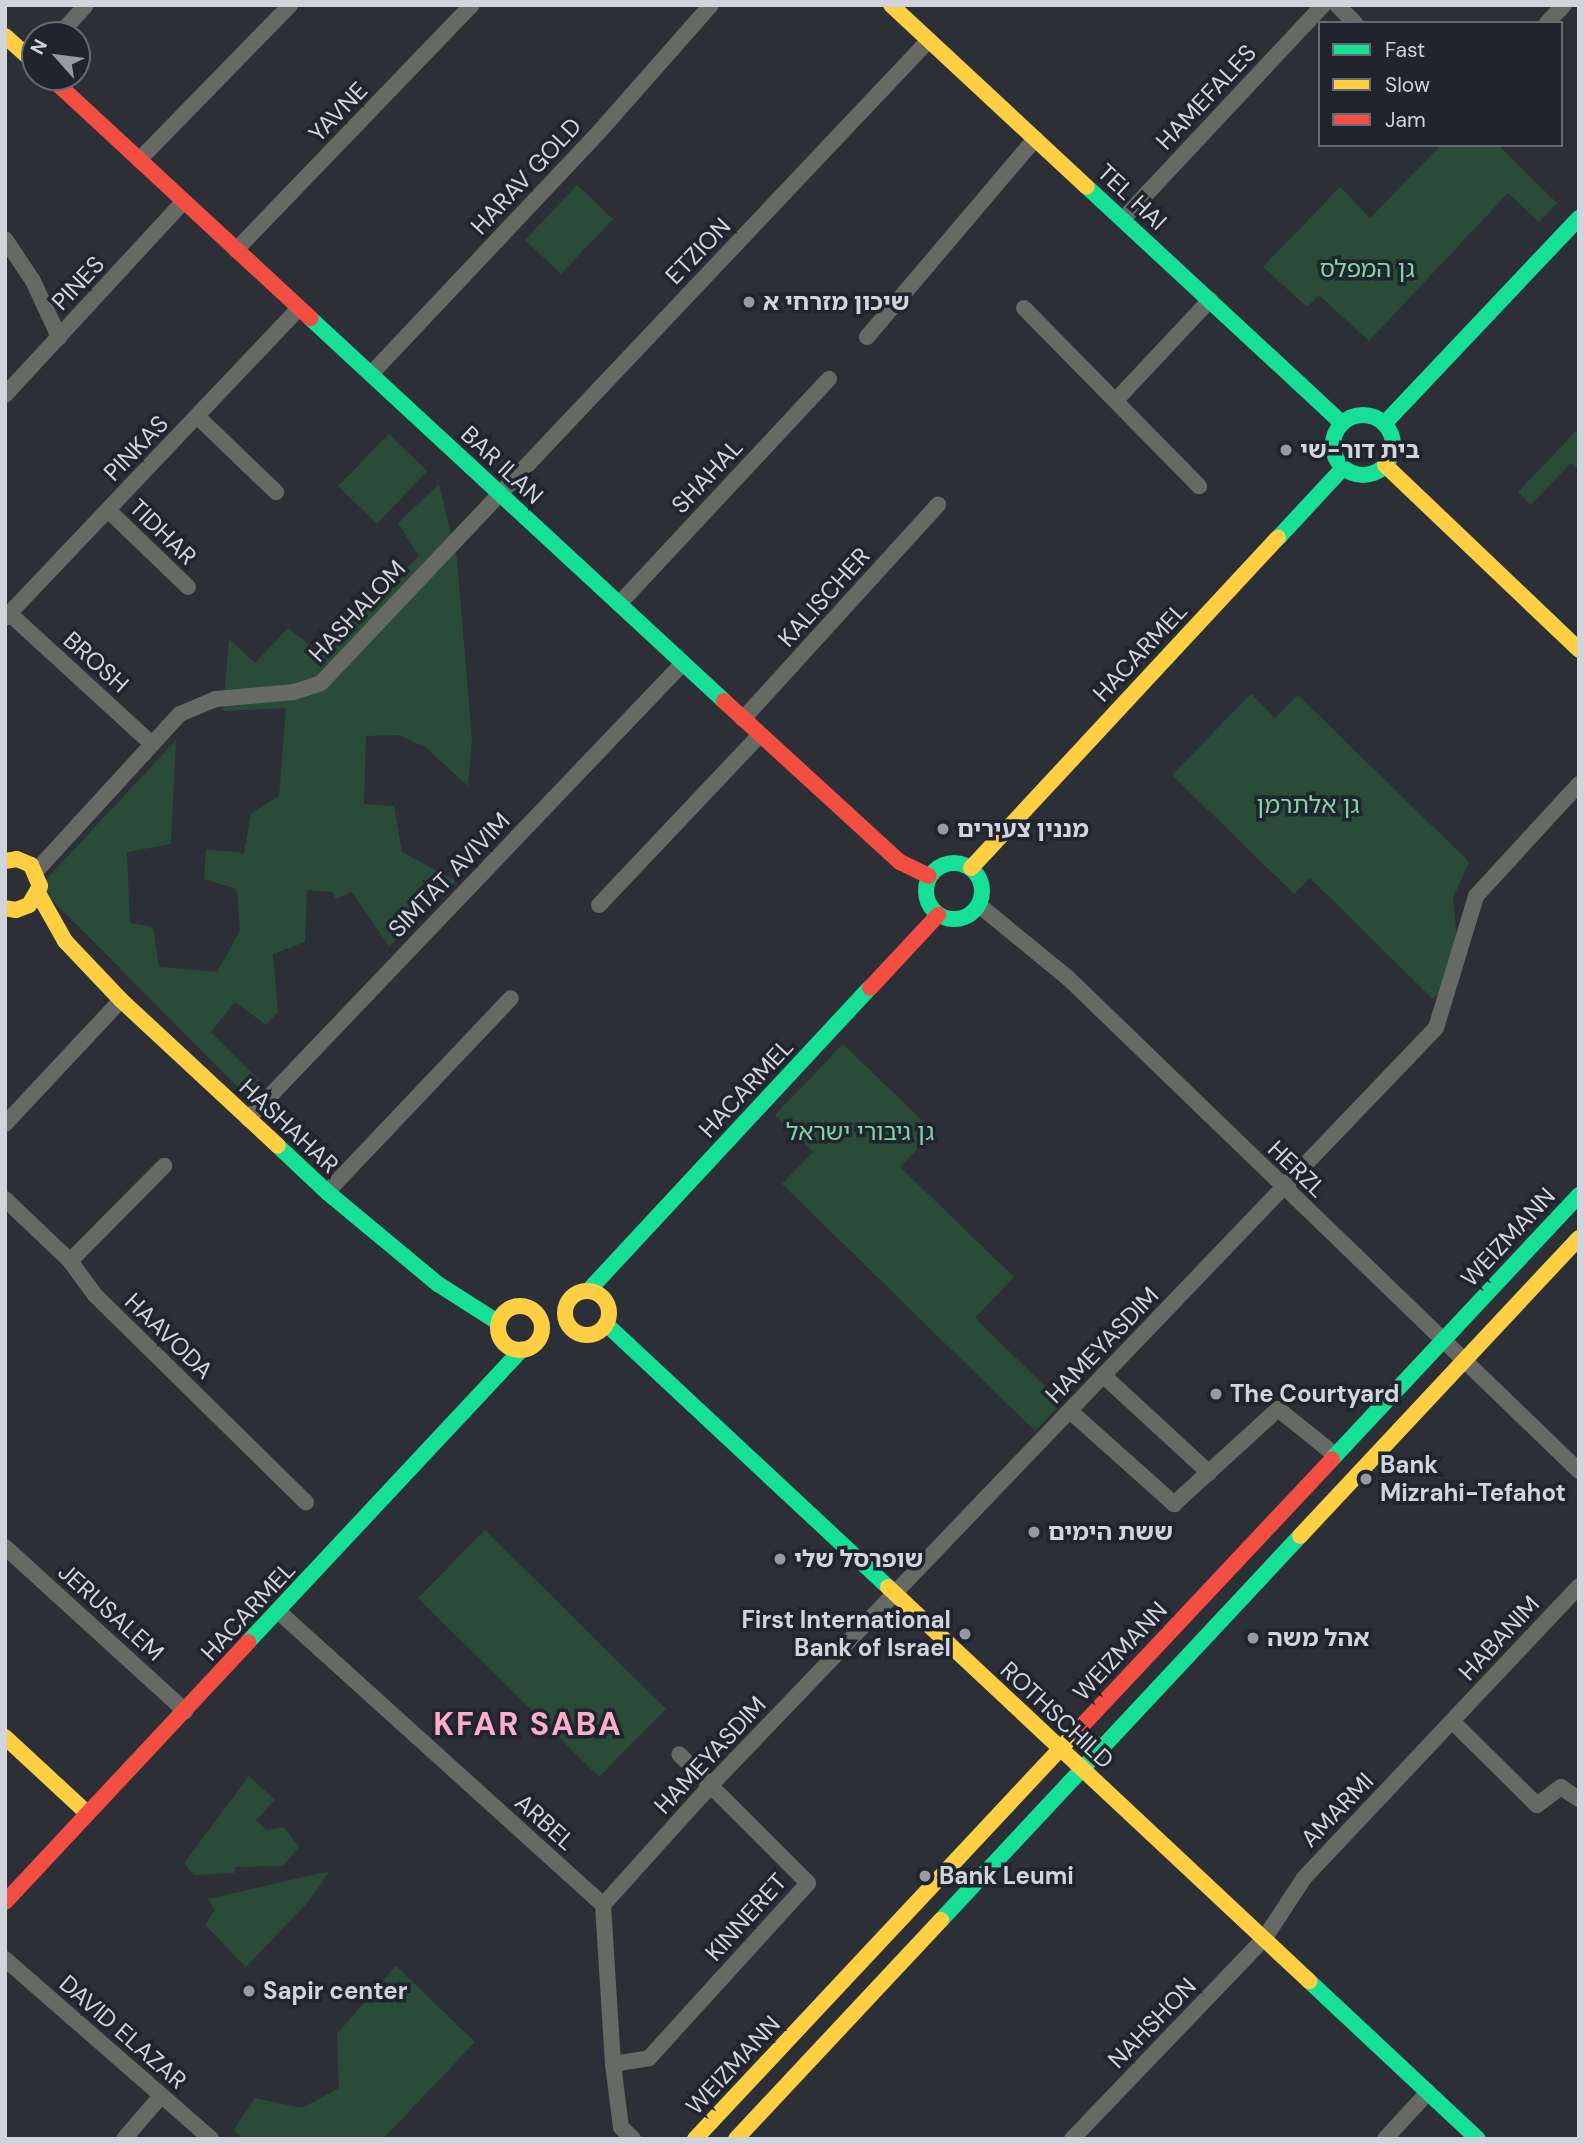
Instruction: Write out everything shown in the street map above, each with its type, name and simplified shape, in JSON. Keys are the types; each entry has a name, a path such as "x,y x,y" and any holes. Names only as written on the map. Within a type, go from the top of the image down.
{"street":[{"path":"72,21 86,5"},
{"path":"139,159 290,5"},
{"name":"YAVNE","path":"236,250 472,5"},
{"name":"HARAV GOLD","path":"370,374 599,132 711,5"},
{"name":"TEL HAI","path":"891,5 1342,423"},
{"name":"HAMEFALES","path":"1123,219 1323,5"},
{"path":"1336,5 1353,21"},
{"path":"1550,21 1563,5"},
{"path":"5,36 21,50"},
{"name":"ETZION","path":"499,493 929,40"},
{"name":"BAR ILAN","path":"65,91 760,735 900,862 929,876"},
{"path":"867,337 1035,139"},
{"name":"PINES","path":"5,395 183,202"},
{"path":"1384,424 1579,218"},
{"path":"5,239 33,281 59,337"},
{"path":"1117,400 1210,300"},
{"name":"PINKAS","path":"7,616 299,308"},
{"path":"1024,309 1117,400 1199,486"},
{"name":"SHAHAL","path":"619,604 829,379"},
{"path":"1363,415 1384,424 1392,440 1393,449 1385,465 1369,475 1360,475 1343,468 1333,451 1336,431 1342,423 1363,415"},
{"path":"197,416 276,492"},
{"path":"1385,465 1579,650"},
{"name":"HACARMEL","path":"971,868 1343,468"},
{"name":"HASHALOM","path":"36,871 180,714 216,699 294,692 321,683 499,493"},
{"name":"KALISCHER","path":"743,719 938,505"},
{"name":"TIDHAR","path":"108,510 188,587"},
{"name":"BROSH","path":"7,616 152,744"},
{"name":"SIMTAT AVIVIM","path":"248,1119 683,663"},
{"path":"599,905 760,735"},
{"name":"HAMEYASDIM","path":"603,1905 710,1786 1436,1028 1476,896 1579,784"},
{"path":"5,861 24,861 36,871 38,893 29,905 11,909"},
{"path":"944,864 963,864 971,868 982,885 979,905 973,912 956,920 938,915 926,897 929,876 944,864"},
{"name":"HASHAHAR","path":"38,893 65,942"},
{"name":"HERZL","path":"979,905 1068,978 1441,1341 1579,1471"},
{"name":"HASHAHAR","path":"11,909 65,942 121,1000 327,1192 438,1284 499,1323"},
{"name":"HACARMEL","path":"588,1291 938,915"},
{"path":"327,1192 511,998"},
{"path":"5,1124 121,1000"},
{"path":"70,1261 164,1166"},
{"name":"WEIZMANN","path":"695,2139 1579,1195"},
{"name":"HAAVODA","path":"5,1199 70,1261 94,1295 306,1502"},
{"path":"736,2139 1579,1238"},
{"path":"531,1309 570,1300 575,1295 588,1291 605,1300 609,1314 606,1324 601,1330 587,1335 572,1329 566,1319 570,1300"},
{"path":"539,1339 541,1324 531,1309 524,1306 509,1309 499,1323 500,1336 504,1343 522,1349 539,1339 572,1329"},
{"name":"ROTHSCHILD","path":"606,1324 1478,2139"},
{"name":"HACARMEL","path":"5,1902 279,1612 522,1349"},
{"path":"1104,1376 1209,1473"},
{"path":"1070,1411 1174,1504 1278,1409 1335,1455"},
{"name":"JERUSALEM","path":"5,1547 185,1711"},
{"name":"HABANIM","path":"1453,1722 1579,1586"},
{"name":"ARBEL","path":"279,1612 603,1905"},
{"path":"1453,1722 1536,1805 1561,1787 1579,1799"},
{"name":"AMARMI","path":"1264,1939 1304,1878 1453,1722"},
{"path":"5,1737 87,1813"},
{"name":"KINNERET","path":"613,2064 649,2058 808,1883 679,1754"},
{"path":"603,1905 613,2064 621,2127 633,2139"},
{"name":"NAHSHON","path":"1072,2139 1264,1939"},
{"name":"DAVID ELAZAR","path":"5,1958 211,2139"},
{"path":"1385,2139 1428,2092"},
{"path":"124,2139 162,2096"}],"green space":[{"name":"גן המפלס","path":"1439,147 1500,147 1557,203 1539,222 1508,193 1369,341 1319,295 1307,307 1263,267 1340,187 1370,218"},
{"path":"577,185 613,219 561,274 525,240"},
{"path":"1579,428 1579,471 1571,463 1531,505 1518,492"},
{"path":"389,434 427,471 377,524 338,486"},
{"path":"439,484 457,559 472,740 468,786 425,747 398,735 366,736 364,804 394,806 402,852 456,881 389,946 352,892 336,899 332,892 307,890 305,942 273,954 278,1012 266,1025 235,1002 211,1032 261,1082 246,1095 39,887 176,740 171,844 127,852 130,923 153,927 159,967 217,972 240,931 237,889 204,879 206,849 244,853 251,814 279,796 286,708 223,711 229,639 255,663 288,628 320,653 419,556 398,523"},
{"name":"גן אלתרמן","path":"1251,694 1275,718 1298,695 1469,862 1453,898 1460,971 1433,999 1310,878 1294,894 1172,775"},
{"name":"גן גיבורי ישראל","path":"843,1044 934,1132 900,1167 1014,1277 975,1318 1062,1403 1035,1431 782,1184 813,1152 775,1115"},
{"path":"485,1530 666,1709 599,1777 418,1598"},
{"path":"249,1776 275,1800 256,1820 266,1830 284,1827 299,1847 283,1866 236,1867 234,1873 194,1875 184,1863"},
{"path":"330,1871 309,1901 246,1967 205,1925 215,1910 208,1899"},
{"path":"396,1966 475,2042 383,2139 243,2139 234,2130 255,2098 302,2108 339,2088 337,2034"}],"traffic: fast":[{"path":"1087,187 1342,423"},
{"path":"1384,424 1579,218"},
{"path":"310,318 724,701"},
{"path":"1363,415 1380,420 1388,428 1393,445 1388,462 1380,470 1363,475 1346,470 1338,462 1333,445 1338,428 1346,420 1363,415"},
{"path":"1278,538 1343,468"},
{"path":"948,863 960,863 970,867 978,875 982,891 978,907 970,915 960,919 948,919 938,915 930,907 926,897 926,885 930,875 938,867 948,863"},
{"path":"588,1291 870,988"},
{"path":"278,1146 327,1192 438,1284 499,1323"},
{"path":"1332,1459 1579,1195"},
{"path":"606,1324 888,1587"},
{"path":"248,1642 522,1349"},
{"path":"941,1920 1300,1536"},
{"path":"1309,1981 1478,2139"}],"traffic: slow":[{"path":"891,5 1087,187"},
{"path":"5,36 21,50"},
{"path":"1385,465 1579,650"},
{"path":"971,868 1278,538"},
{"path":"5,861 17,859 31,865 40,886 29,905 16,910 5,908"},
{"path":"38,893 65,941 121,1000 278,1146"},
{"path":"1300,1536 1579,1238"},
{"path":"587,1291 602,1298 609,1313 602,1328 587,1335 572,1328 565,1313 572,1298 587,1291"},
{"path":"520,1306 535,1313 542,1328 535,1343 520,1350 505,1343 498,1328 505,1313 520,1306"},
{"path":"888,1587 1309,1981"},
{"path":"695,2139 1076,1732"},
{"path":"5,1737 87,1813"},
{"path":"736,2139 941,1920"}],"traffic: jam":[{"path":"65,91 310,318"},
{"path":"724,701 900,862 929,876"},
{"path":"870,988 938,915"},
{"path":"1076,1732 1332,1459"},
{"path":"5,1902 248,1642"}],"place":[{"name":"שיכון מזרחי א","path":"749,302"},
{"name":"בית דור-שי","path":"1286,450"},
{"name":"מננין צעירים","path":"943,829"},
{"name":"The Courtyard","path":"1216,1394"},
{"name":"Bank Mizrahi-Tefahot","path":"1366,1479"},
{"name":"ששת הימים","path":"1034,1532"},
{"name":"שופרסל שלי","path":"780,1559"},
{"name":"First International Bank of Israel","path":"965,1634"},
{"name":"אהל משה","path":"1253,1638"},
{"name":"Bank Leumi","path":"925,1876"},
{"name":"Sapir center","path":"249,1991"}],"district":[{"name":"KFAR SABA","path":"528,1724"}]}
